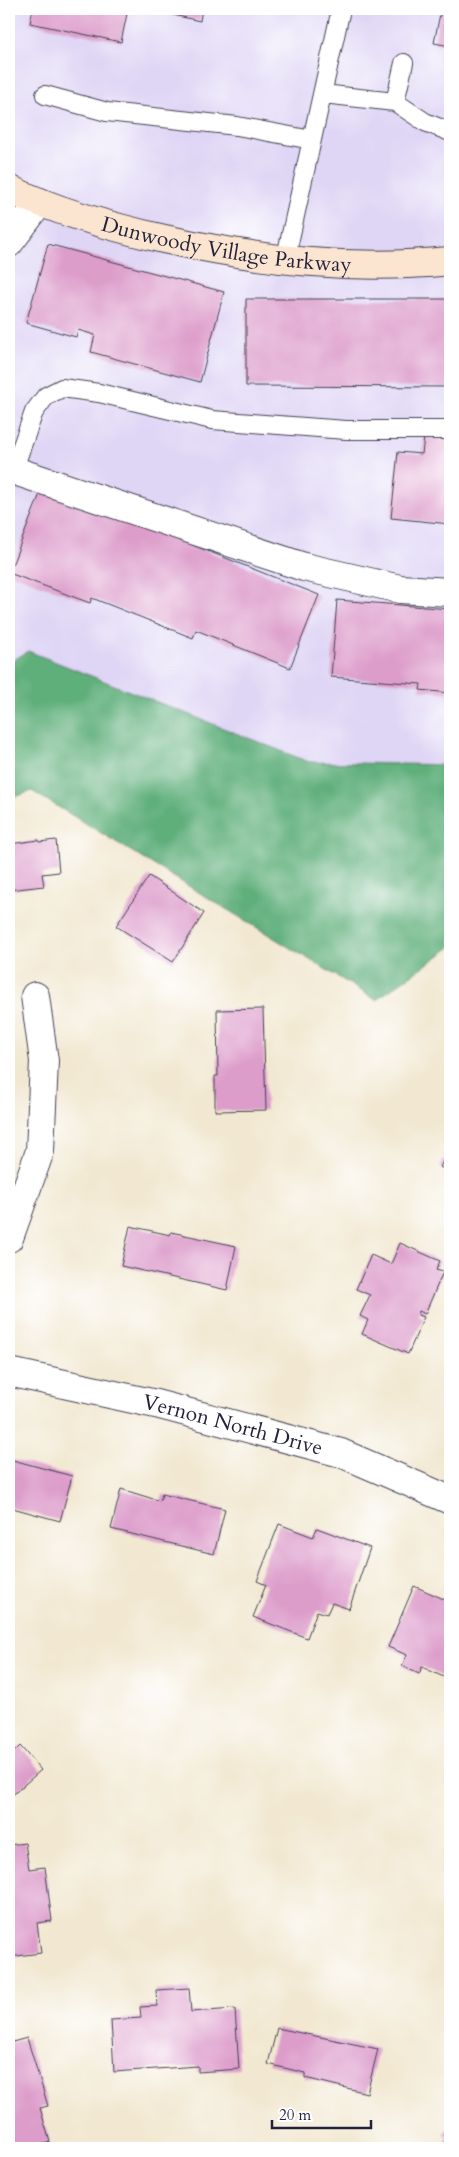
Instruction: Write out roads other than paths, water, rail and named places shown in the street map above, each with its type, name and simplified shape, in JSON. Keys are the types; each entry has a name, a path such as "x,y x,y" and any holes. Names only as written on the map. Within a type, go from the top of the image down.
{"street":[{"name":"Dunwoody Village Parkway","path":"9,189 69,213 132,232 196,246 285,261 341,266 408,265 450,261"},
{"path":"9,243 40,202"},
{"path":"11,470 304,568 400,589 450,592"},
{"path":"9,1238 40,1151 44,1061 36,996"},
{"name":"Vernon North Drive","path":"9,1372 156,1404 341,1453 449,1496"}],"lane":[{"path":"285,261 341,9"},
{"path":"395,102 404,63"},
{"path":"323,94 395,102 425,122 450,132"},
{"path":"45,95 107,112 237,126 312,140"},
{"path":"11,470 34,412 46,396 62,388 99,392 212,420 346,430 450,430"}]}
